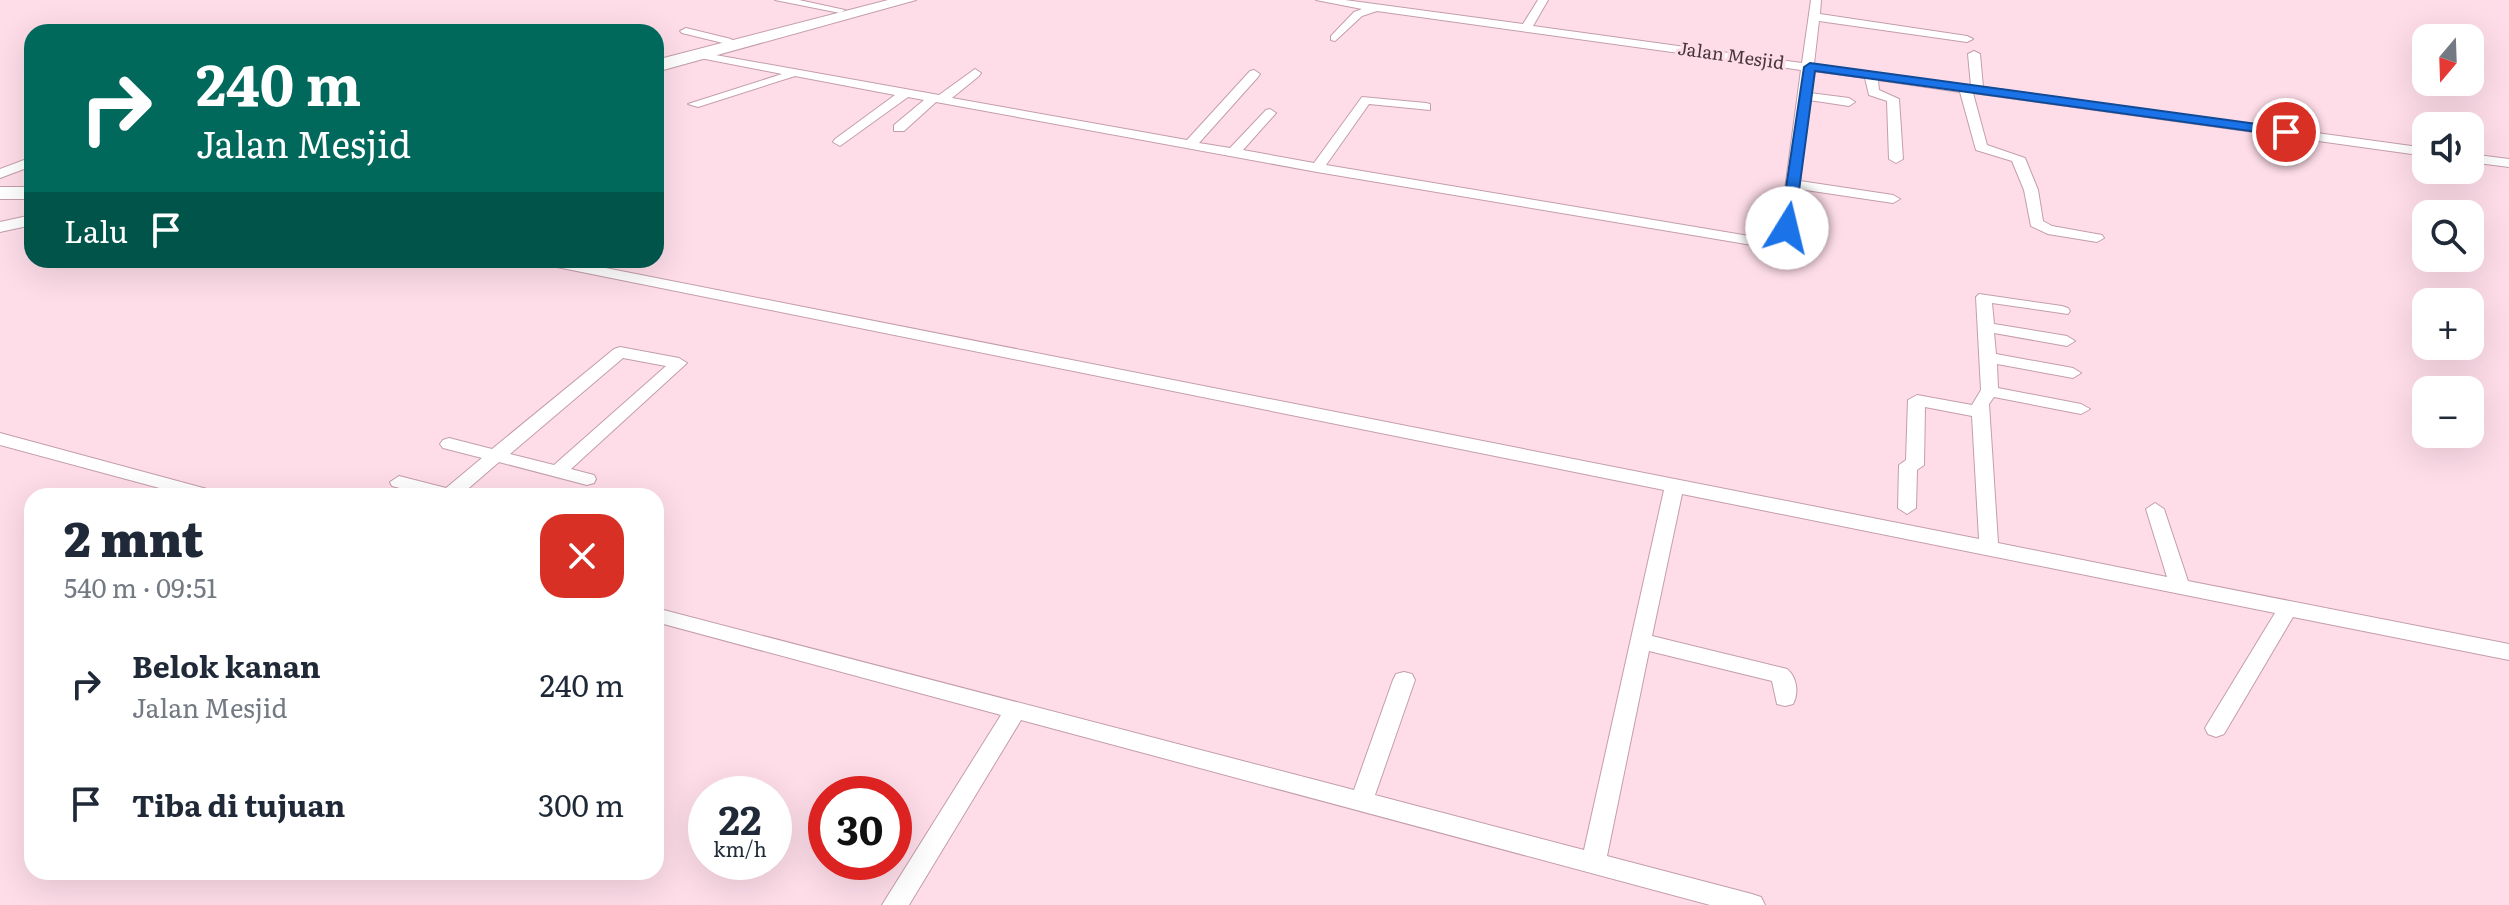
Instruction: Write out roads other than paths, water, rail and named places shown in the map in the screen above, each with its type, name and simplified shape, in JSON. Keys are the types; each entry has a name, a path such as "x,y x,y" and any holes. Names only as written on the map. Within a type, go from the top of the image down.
{"highway":[{"path":"664,57 885,0"},
{"path":"664,64 908,0"},
{"path":"0,193 24,193"}],"street":[{"path":"780,0 840,10"},
{"name":"Jalan Mesjid","path":"1321,0 2412,150"},
{"path":"1526,28 1543,0"},
{"path":"699,55 1317,168 1770,244 1787,228 1810,67 1816,0"},
{"path":"1335,38 1358,14 1377,8"},
{"path":"1425,26 1433,14"},
{"path":"1816,17 1967,39"},
{"path":"686,31 727,41"},
{"path":"1974,54 1971,89 1981,147 2018,158 2031,190 2036,223 2048,230 2097,238"},
{"path":"1767,80 1770,61"},
{"path":"899,128 975,73"},
{"path":"694,104 792,74"},
{"path":"1191,144 1254,74"},
{"path":"1871,75 1872,91 1893,99 1896,159"},
{"path":"840,142 905,93"},
{"path":"1806,96 1849,102"},
{"path":"1317,168 1366,100 1426,107"},
{"path":"1234,152 1270,113"},
{"path":"2484,160 2509,163"},
{"path":"0,174 24,164"},
{"path":"1794,184 1893,199"},
{"path":"0,227 24,222"},
{"path":"582,268 2509,652"},
{"path":"1989,548 1980,403 1990,391 1984,297 2062,311"},
{"path":"1986,327 2067,341"},
{"path":"460,488 620,352 679,363 558,471"},
{"path":"1988,357 2073,373"},
{"path":"1990,391 2081,409"},
{"path":"1907,508 1908,465 1915,465 1917,400 1981,412"},
{"path":"0,439 181,488"},
{"path":"449,444 587,479"},
{"path":"399,482 421,488"},
{"path":"1593,864 1674,486"},
{"path":"2155,509 2180,586"},
{"path":"2216,728 2288,608"},
{"path":"664,617 1752,905"},
{"path":"1642,641 1779,675 1784,679 1785,698"},
{"path":"1361,802 1404,680"},
{"path":"895,905 1015,711"}]}
